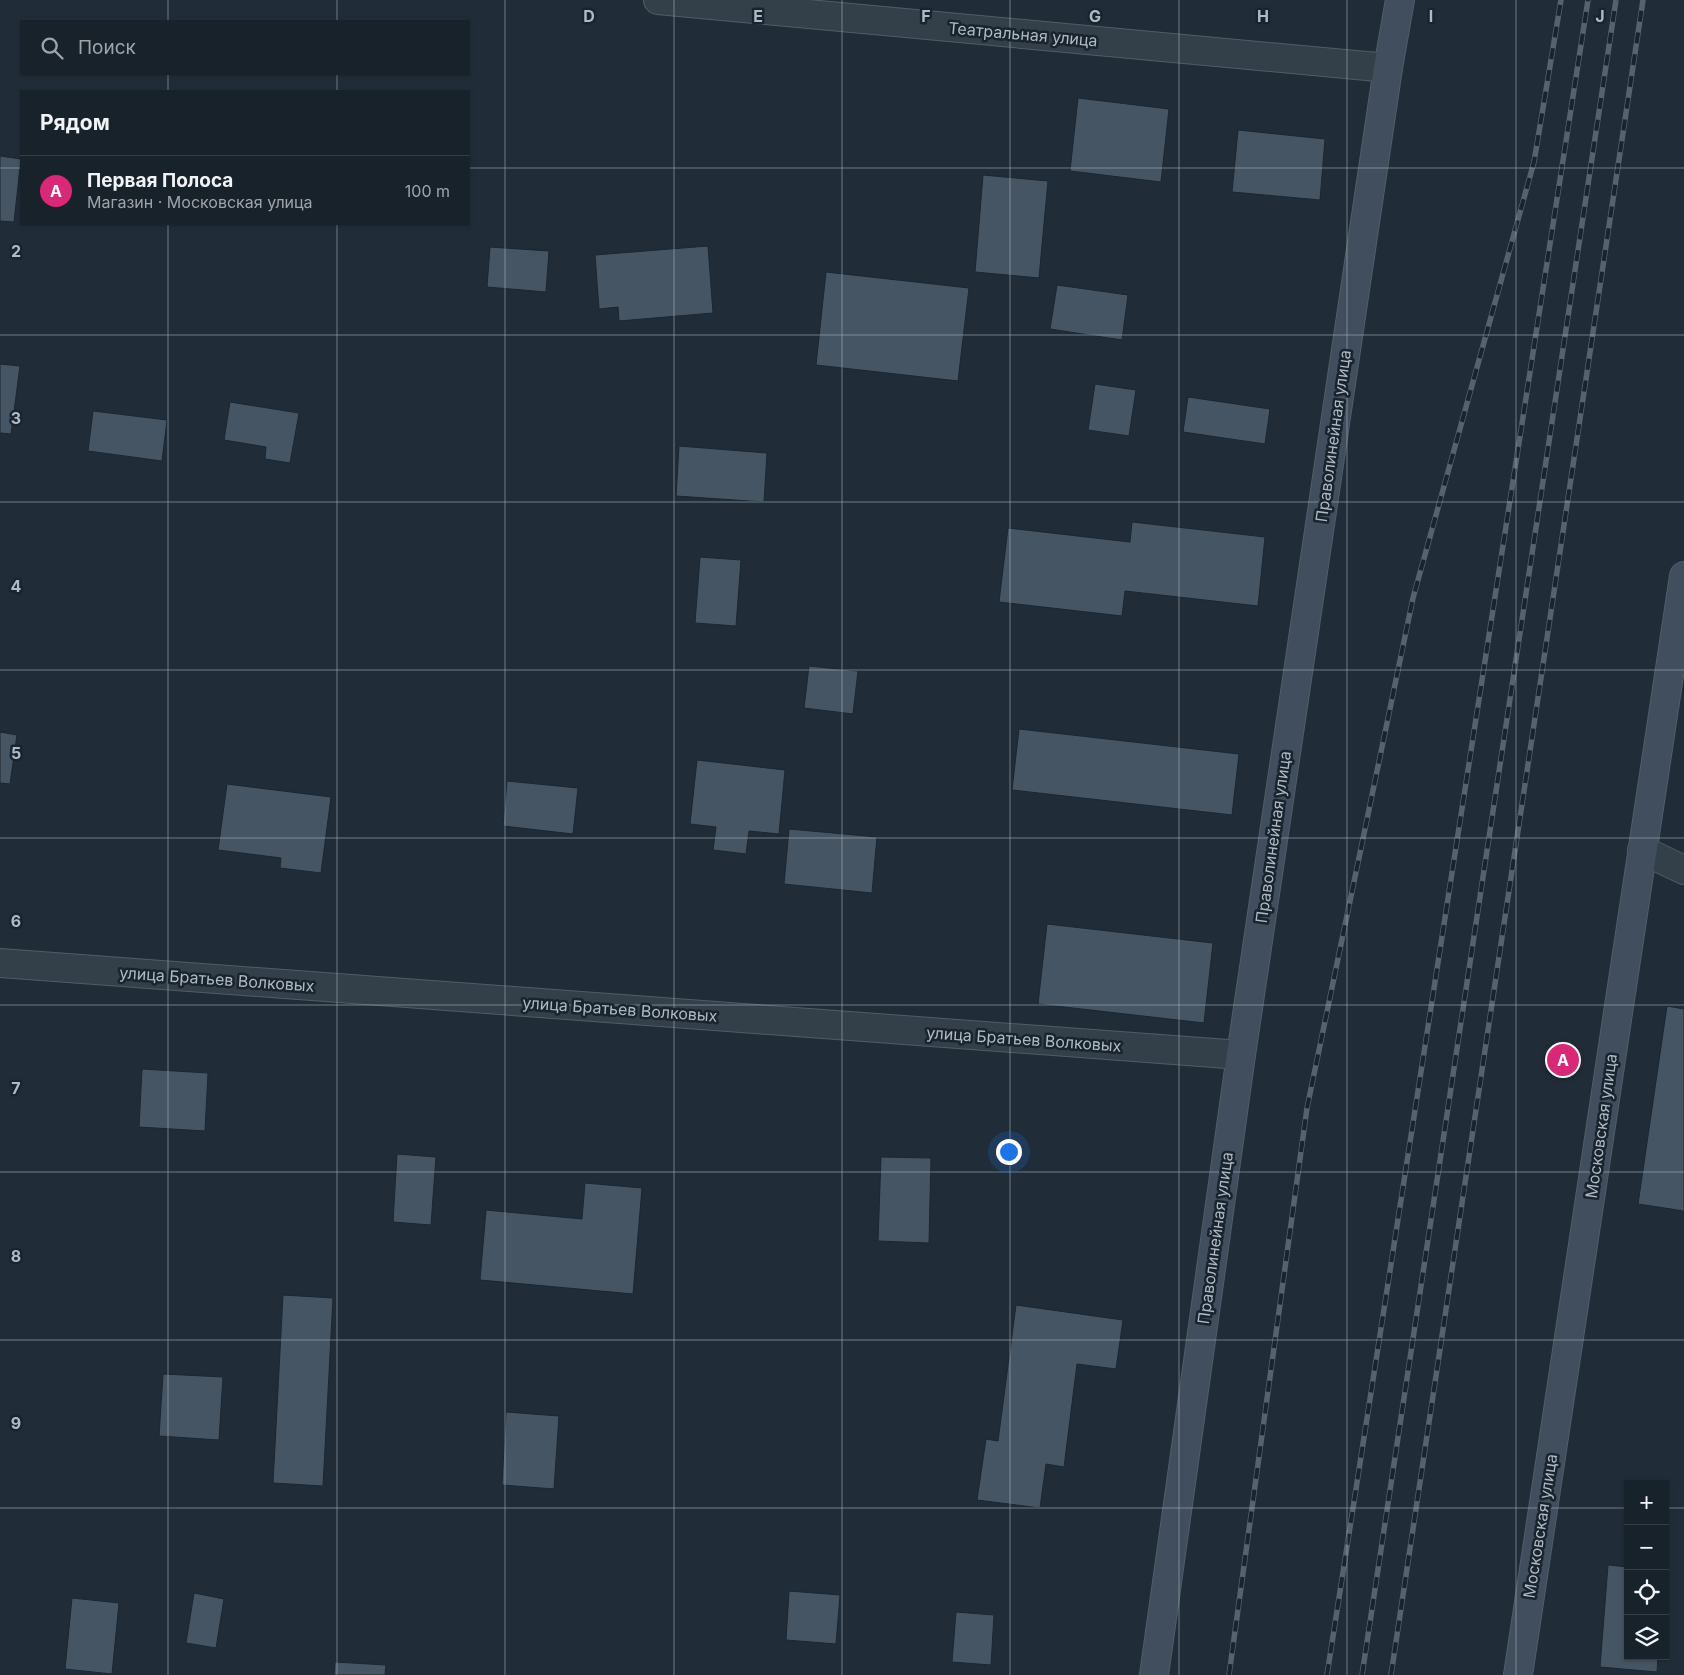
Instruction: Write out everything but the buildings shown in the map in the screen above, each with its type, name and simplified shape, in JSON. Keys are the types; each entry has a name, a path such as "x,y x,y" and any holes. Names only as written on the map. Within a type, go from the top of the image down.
{"main road":[{"name":"Праволинейная улица","path":"1154,1675 1241,1055 1388,68 1400,0"},
{"name":"Московская улица","path":"1518,1675 1684,576"}],"street":[{"name":"Театральная улица","path":"658,0 1388,68"},
{"path":"1642,850 1684,870"},
{"name":"улица Братьев Волковых","path":"0,963 1241,1055"}],"railway":[{"path":"1229,1675 1307,1108 1413,598 1534,162 1561,0"},
{"path":"1327,1675 1588,0"},
{"path":"1362,1675 1616,0"},
{"path":"1391,1675 1643,0"}],"place":[{"name":"Первая Полоса","path":"1563,1060"}]}
